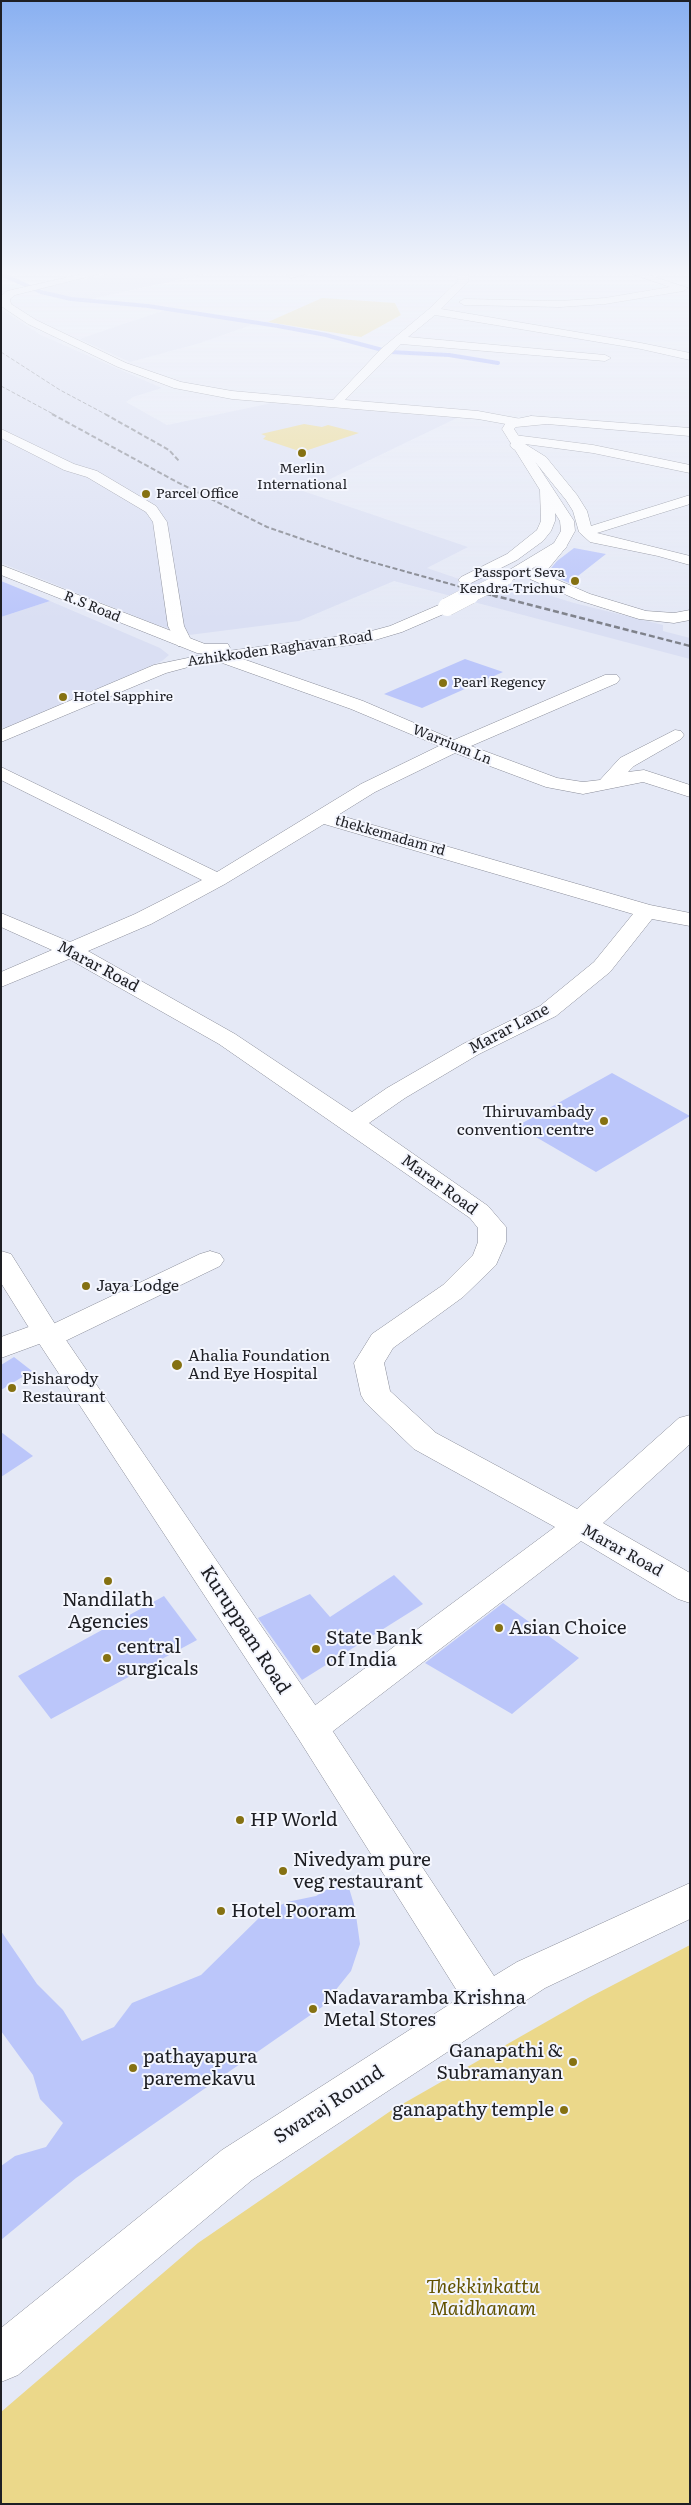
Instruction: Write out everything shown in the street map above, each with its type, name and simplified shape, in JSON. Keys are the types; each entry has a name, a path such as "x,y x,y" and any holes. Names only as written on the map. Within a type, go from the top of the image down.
{"street":[{"path":"195,388 232,395 478,416 517,422 547,420 690,432"},
{"path":"336,404 348,388"},
{"path":"517,422 508,429 567,521 568,531 560,546 534,576 584,597 645,616 674,618 690,615"},
{"path":"1,433 69,467 92,474 151,510 160,522 176,626 189,651 182,659 160,669"},
{"path":"516,442 593,449 690,469"},
{"path":"516,442 541,460 572,498 580,511 586,532 595,539 617,545 661,552 690,561"},
{"path":"203,649 315,639 371,625 431,598 512,557 538,538 544,531 548,521 547,490"},
{"path":"586,532 690,499"},
{"path":"617,545 649,533"},
{"name":"Azhikkoden Raghavan Road","path":"1,737 160,669 220,656 365,638 396,629 506,578 560,546"},
{"name":"R.S Road","path":"1,570 203,649"},
{"name":"Warrium Ln","path":"203,649 357,704 454,746 568,787 605,785 630,777 644,776 690,791"},
{"path":"322,817 368,788 454,746 611,679"},
{"path":"605,785 627,762 675,735"},
{"path":"1,773 218,880"},
{"name":"thekkemadam rd","path":"1,980 143,919 218,880 322,817 647,911 688,917"},
{"name":"Marar Lane","path":"352,1123 396,1093 463,1054 548,1010 602,967 647,911"},
{"name":"Marar Road","path":"1,920 72,951 227,1039 479,1212 492,1227 492,1242 486,1259 453,1291 382,1341 369,1363 376,1395 425,1441 639,1558 690,1590"},
{"name":"Kuruppam Road","path":"1,1260 47,1334 311,1728 487,2001"},
{"path":"1,1348 47,1334 210,1260"},
{"path":"311,1728 579,1526 690,1426"},
{"name":"Swaraj Round","path":"1,2358 237,2165 487,2001 531,1975 690,1900"}],"shaded area":[{"path":"1,388 162,388 133,397 126,402 167,425 272,403 457,418 324,482 300,490 468,547 427,568 471,583 487,576 574,603 663,625 663,631 690,638 690,659 394,581 299,621 189,635 155,624 1,563"},
{"path":"50,601 160,648 169,655 162,661 6,729 1,727 1,617"}],"green space":[{"path":"304,424 322,427 328,425 359,433 302,452 263,439 266,436 261,434"},
{"name":"Thekkinkattu Maidhanam","path":"690,1945 690,2504 1,2504 1,2412 198,2243 392,2110 588,1998"}],"building":[{"path":"574,548 606,554 569,583 547,573 557,561"},
{"path":"1,581 50,601 1,617"},
{"name":"Pearl Regency","path":"465,659 503,672 422,708 384,694"},
{"name":"Thiruvambady convention centre","path":"612,1073 690,1116 596,1172 517,1126"},
{"path":"14,1357 32,1371 1,1390 1,1365"},
{"path":"1,1432 33,1456 1,1477"},
{"name":"State Bank of India","path":"394,1575 423,1604 302,1680 258,1618 310,1594 330,1617"},
{"name":"central surgicals","path":"164,1596 197,1640 51,1719 18,1676"},
{"name":"Asian Choice","path":"503,1603 579,1658 512,1714 425,1663"},
{"name":"pathayapura paremekavu","path":"346,1878 355,1908 360,1944 351,1971 322,2007 76,2178 1,2240 1,2166 15,2156 46,2147 63,2123 40,2099 33,2075 1,2031 1,1931 37,1984 63,2010 82,2041 114,2027 132,2003 201,1975 264,1913 287,1902 316,1896"}],"railway":[{"path":"5,388 55,415"},
{"path":"57,388 107,415"},
{"path":"52,414 175,481 267,527 357,558 497,597"},
{"path":"105,414 169,450 179,461"},
{"path":"492,595 690,646"}],"place":[{"name":"Merlin International","path":"302,453"},
{"name":"Parcel Office","path":"146,494"},
{"name":"Passport Seva Kendra-Trichur","path":"575,581"},
{"name":"Pearl Regency","path":"443,683"},
{"name":"Hotel Sapphire","path":"63,697"},
{"name":"Thiruvambady convention centre","path":"604,1121"},
{"name":"Jaya Lodge","path":"86,1286"},
{"name":"Ahalia Foundation And Eye Hospital","path":"177,1365"},
{"name":"Pisharody Restaurant","path":"12,1388"},
{"name":"Nandilath Agencies","path":"108,1581"},
{"name":"Asian Choice","path":"499,1628"},
{"name":"State Bank of India","path":"316,1649"},
{"name":"central surgicals","path":"107,1658"},
{"name":"HP World","path":"240,1820"},
{"name":"Nivedyam pure veg restaurant","path":"283,1871"},
{"name":"Hotel Pooram","path":"221,1911"},
{"name":"Nadavaramba Krishna Metal Stores","path":"313,2009"},
{"name":"Ganapathi & Subramanyan","path":"573,2062"},
{"name":"pathayapura paremekavu","path":"133,2068"},
{"name":"ganapathy temple","path":"564,2110"}]}
